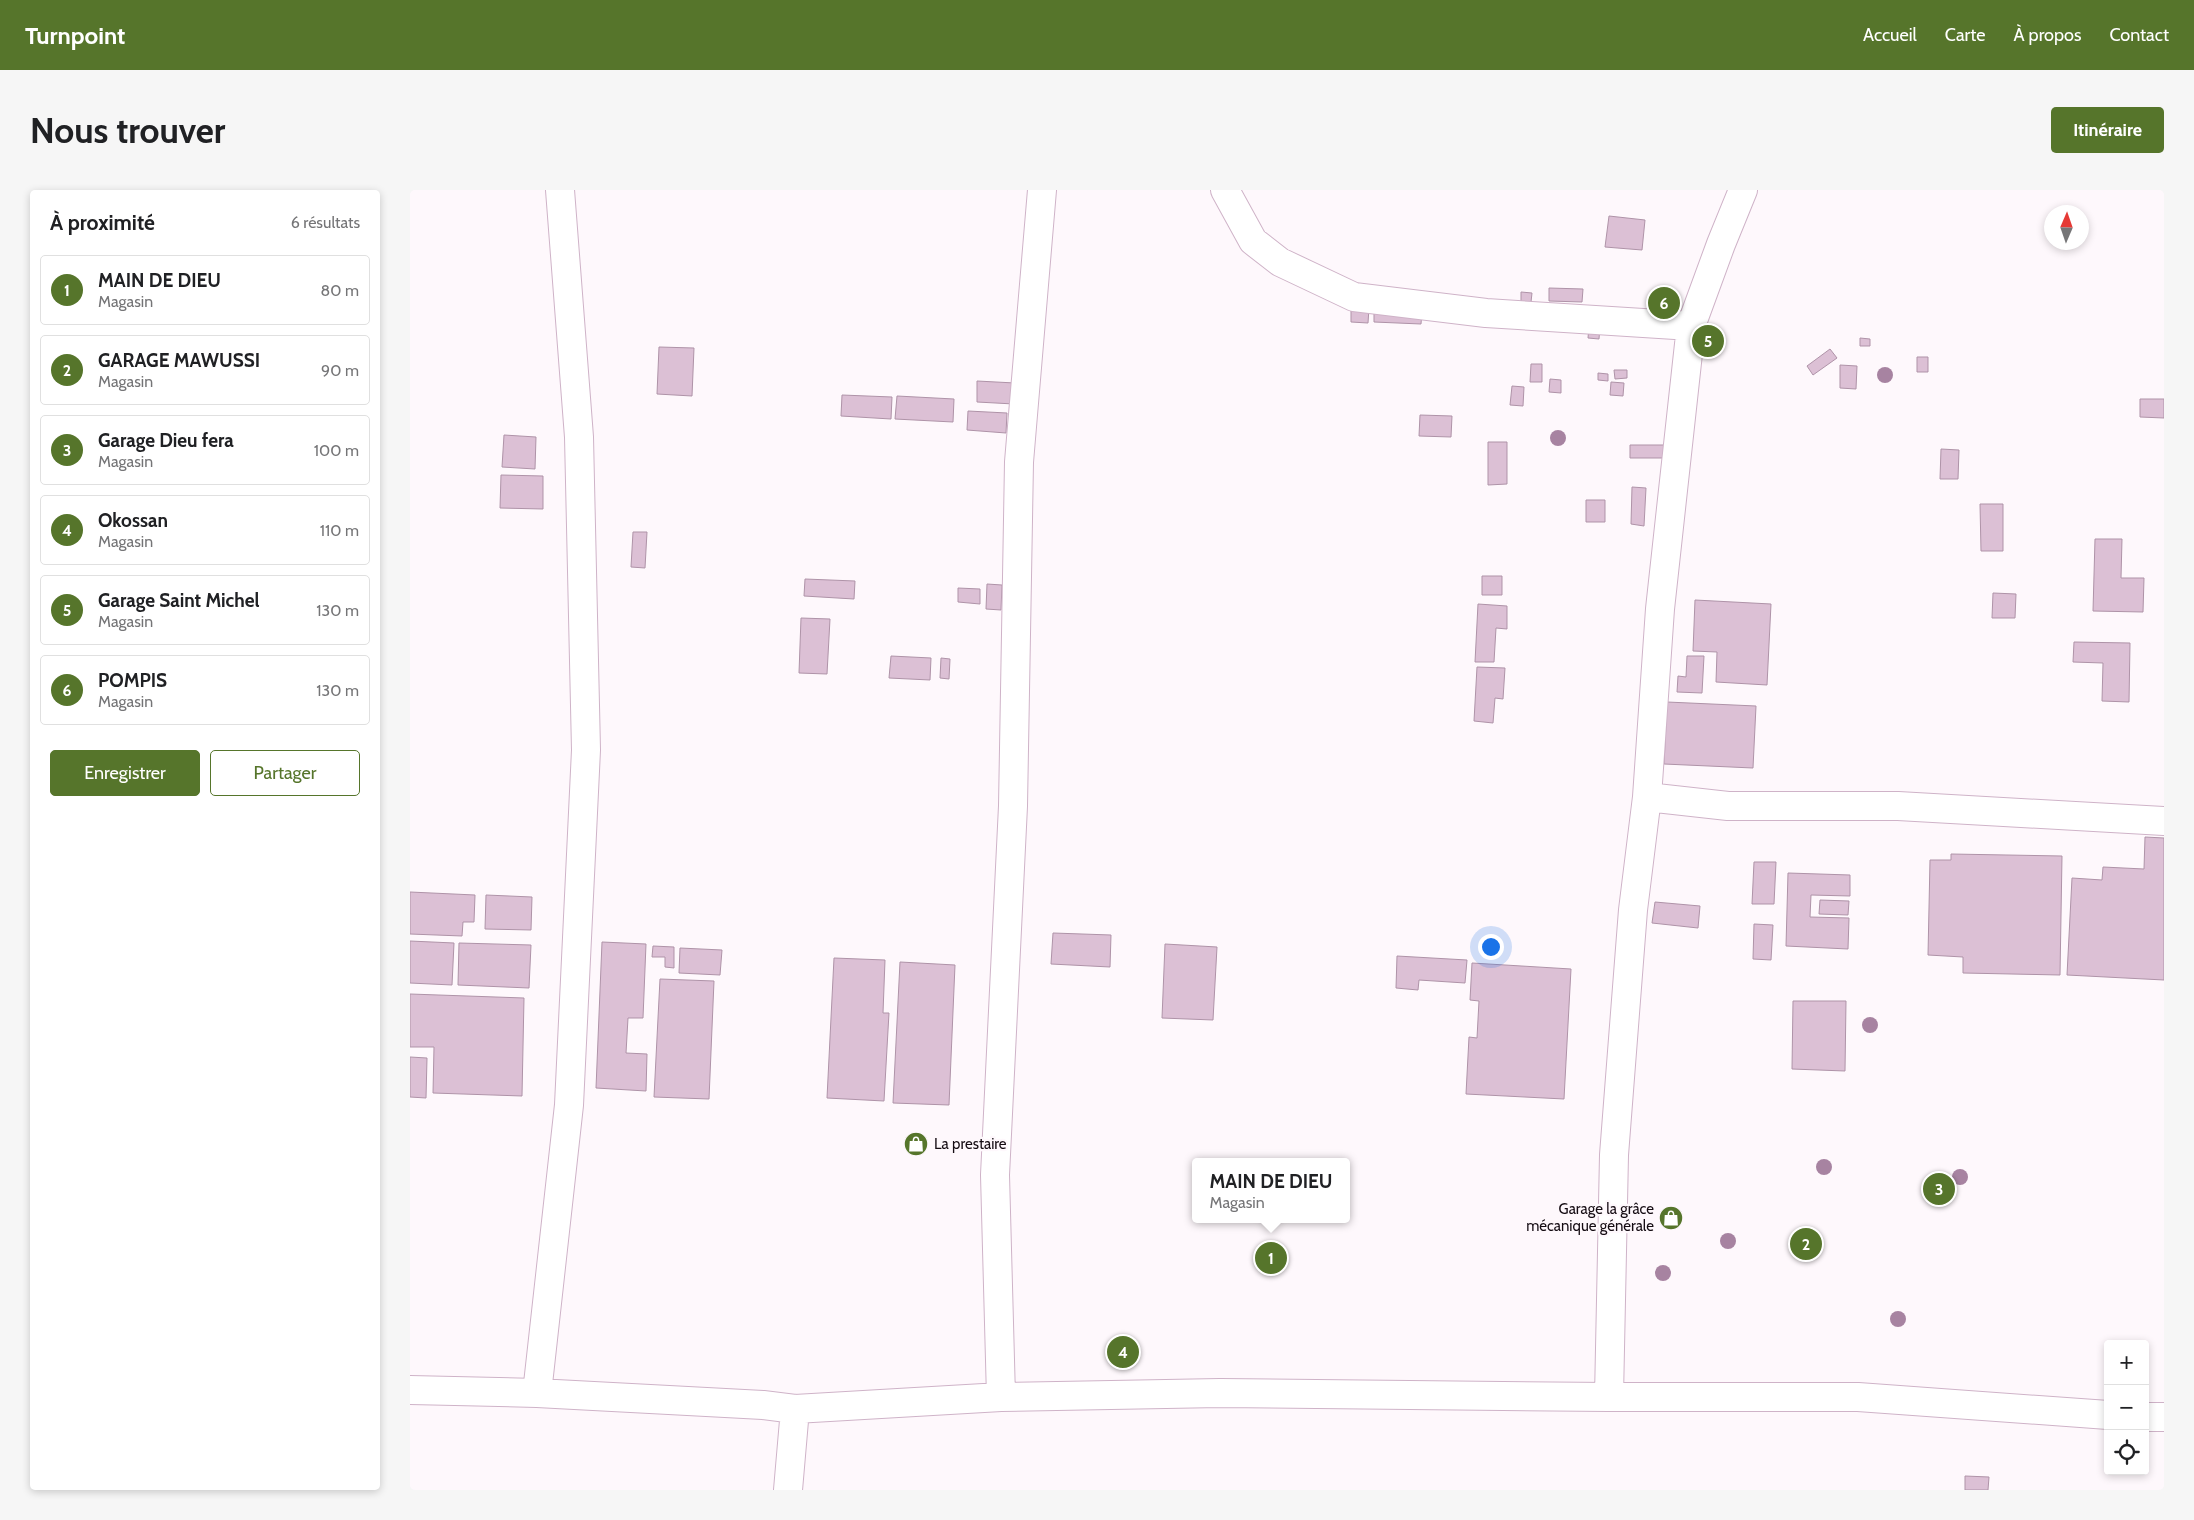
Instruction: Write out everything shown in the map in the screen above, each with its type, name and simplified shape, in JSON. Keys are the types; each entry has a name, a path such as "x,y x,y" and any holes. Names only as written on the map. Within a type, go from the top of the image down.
{"street":[{"path":"537,1393 569,1105 586,750 579,437 560,190"},
{"path":"1001,1397 995,1175 1013,806 1019,462 1042,190"},
{"path":"1225,190 1253,241 1280,262 1354,297 1486,312 1691,326"},
{"path":"1609,1397 1614,1154 1633,910 1647,797 1660,609 1691,326 1743,190"},
{"path":"1647,797 1728,806 1898,806 2164,821"},
{"path":"410,1390 537,1393 795,1409 1001,1397 1220,1393 1609,1397 1858,1397 2104,1415"},
{"path":"788,1490 795,1409"},
{"path":"2149,1417 2164,1417"}],"building":[{"path":"1609,216 1645,220 1642,250 1605,247"},
{"path":"1549,288 1583,289 1582,302 1549,301"},
{"path":"1521,292 1532,293 1531,302 1521,302"},
{"path":"1351,307 1369,308 1368,323 1351,322"},
{"path":"1374,310 1422,311 1421,324 1374,322"},
{"path":"1589,326 1600,326 1599,339 1588,338"},
{"path":"1860,338 1870,339 1870,346 1860,346"},
{"path":"659,347 694,348 692,396 657,394"},
{"path":"1830,349 1837,358 1813,375 1807,366"},
{"path":"1917,357 1928,357 1928,372 1917,372"},
{"path":"1531,364 1542,364 1542,382 1530,382"},
{"path":"1840,365 1857,366 1856,389 1840,388"},
{"path":"1614,370 1627,370 1627,378 1615,379"},
{"path":"1598,373 1608,374 1608,381 1598,380"},
{"path":"1550,379 1561,380 1561,393 1549,392"},
{"path":"977,381 1015,383 1014,404 977,402"},
{"path":"1611,382 1624,383 1623,396 1610,395"},
{"path":"1512,386 1524,387 1523,406 1510,405"},
{"path":"842,395 892,397 891,419 841,416"},
{"path":"897,396 954,399 953,422 895,419"},
{"path":"2140,399 2164,399 2164,418 2140,417"},
{"path":"968,411 1007,413 1006,433 967,430"},
{"path":"1420,415 1452,416 1451,437 1419,436"},
{"path":"504,435 536,437 535,469 502,467"},
{"path":"1488,442 1507,442 1507,484 1488,485"},
{"path":"1630,445 1667,445 1667,458 1630,458"},
{"path":"1941,449 1959,450 1958,479 1940,479"},
{"path":"501,475 543,476 543,509 500,508"},
{"path":"1632,487 1646,488 1644,526 1631,524"},
{"path":"1586,500 1605,500 1605,522 1586,522"},
{"path":"1980,504 2003,504 2003,551 1981,551"},
{"path":"633,532 647,532 645,568 631,567"},
{"path":"2095,539 2122,539 2121,578 2144,578 2143,612 2093,611"},
{"path":"1482,576 1502,576 1502,595 1482,595"},
{"path":"805,579 855,581 854,599 804,596"},
{"path":"987,584 1002,585 1001,610 986,609"},
{"path":"958,588 980,589 980,604 958,602"},
{"path":"1993,593 2016,594 2015,618 1992,618"},
{"path":"1695,600 1771,604 1767,685 1716,682 1717,652 1693,651"},
{"path":"1478,604 1507,606 1507,629 1496,628 1494,662 1475,662"},
{"path":"801,618 830,619 827,674 799,673"},
{"path":"2074,642 2130,643 2129,702 2102,701 2103,663 2073,662"},
{"path":"891,656 931,658 930,680 889,678"},
{"path":"1687,656 1704,656 1702,693 1677,692 1678,676 1686,677"},
{"path":"941,658 950,659 949,679 940,678"},
{"path":"1477,667 1505,668 1503,699 1495,698 1493,723 1474,721"},
{"path":"1667,702 1756,706 1753,768 1664,764"},
{"path":"2145,837 2164,838 2164,980 2067,975 2072,878 2102,880 2103,867 2144,869"},
{"path":"1951,854 2062,856 2060,975 1963,973 1963,957 1928,955 1930,860 1951,860"},
{"path":"1754,862 1776,862 1774,904 1752,904"},
{"path":"1788,873 1850,875 1850,896 1811,895 1810,917 1849,918 1848,949 1786,946"},
{"path":"410,892 475,895 474,922 463,922 462,936 410,934"},
{"path":"486,895 532,897 531,930 485,929"},
{"path":"1820,900 1849,901 1848,915 1819,914"},
{"path":"1655,902 1700,906 1698,928 1652,923"},
{"path":"1754,924 1773,925 1771,960 1753,959"},
{"path":"1053,933 1111,935 1110,967 1051,964"},
{"path":"410,941 454,943 452,985 410,983"},
{"path":"602,942 646,944 643,1018 628,1018 626,1053 647,1054 646,1091 596,1088"},
{"path":"459,943 531,945 529,988 458,985"},
{"path":"1165,944 1217,947 1213,1020 1162,1018"},
{"path":"653,946 674,947 674,968 665,967 665,957 652,957"},
{"path":"680,948 722,950 720,975 679,973"},
{"path":"1397,956 1467,960 1465,983 1419,980 1418,990 1396,988"},
{"path":"834,958 885,960 883,1013 889,1013 884,1101 827,1098"},
{"path":"900,962 955,965 949,1105 893,1103"},
{"path":"1472,963 1571,969 1564,1099 1466,1094 1469,1037 1477,1038 1479,1001 1470,1000"},
{"path":"660,979 714,981 709,1099 654,1097"},
{"path":"410,994 524,998 522,1096 433,1093 434,1047 410,1047"},
{"path":"1793,1001 1846,1001 1845,1071 1792,1069"},
{"path":"410,1057 427,1058 426,1098 410,1097"},
{"path":"1965,1476 1989,1477 1988,1490 1965,1490"}],"place":[{"name":"POMPIS","path":"1664,303"},
{"name":"Garage Saint Michel","path":"1708,341"},
{"name":"La prestaire","path":"916,1144"},
{"name":"Garage Dieu fera","path":"1939,1189"},
{"name":"Garage la grâce mécanique générale","path":"1671,1218"},
{"name":"GARAGE MAWUSSI","path":"1806,1244"},
{"name":"MAIN DE DIEU","path":"1271,1258"},
{"name":"Okossan","path":"1123,1352"}]}
